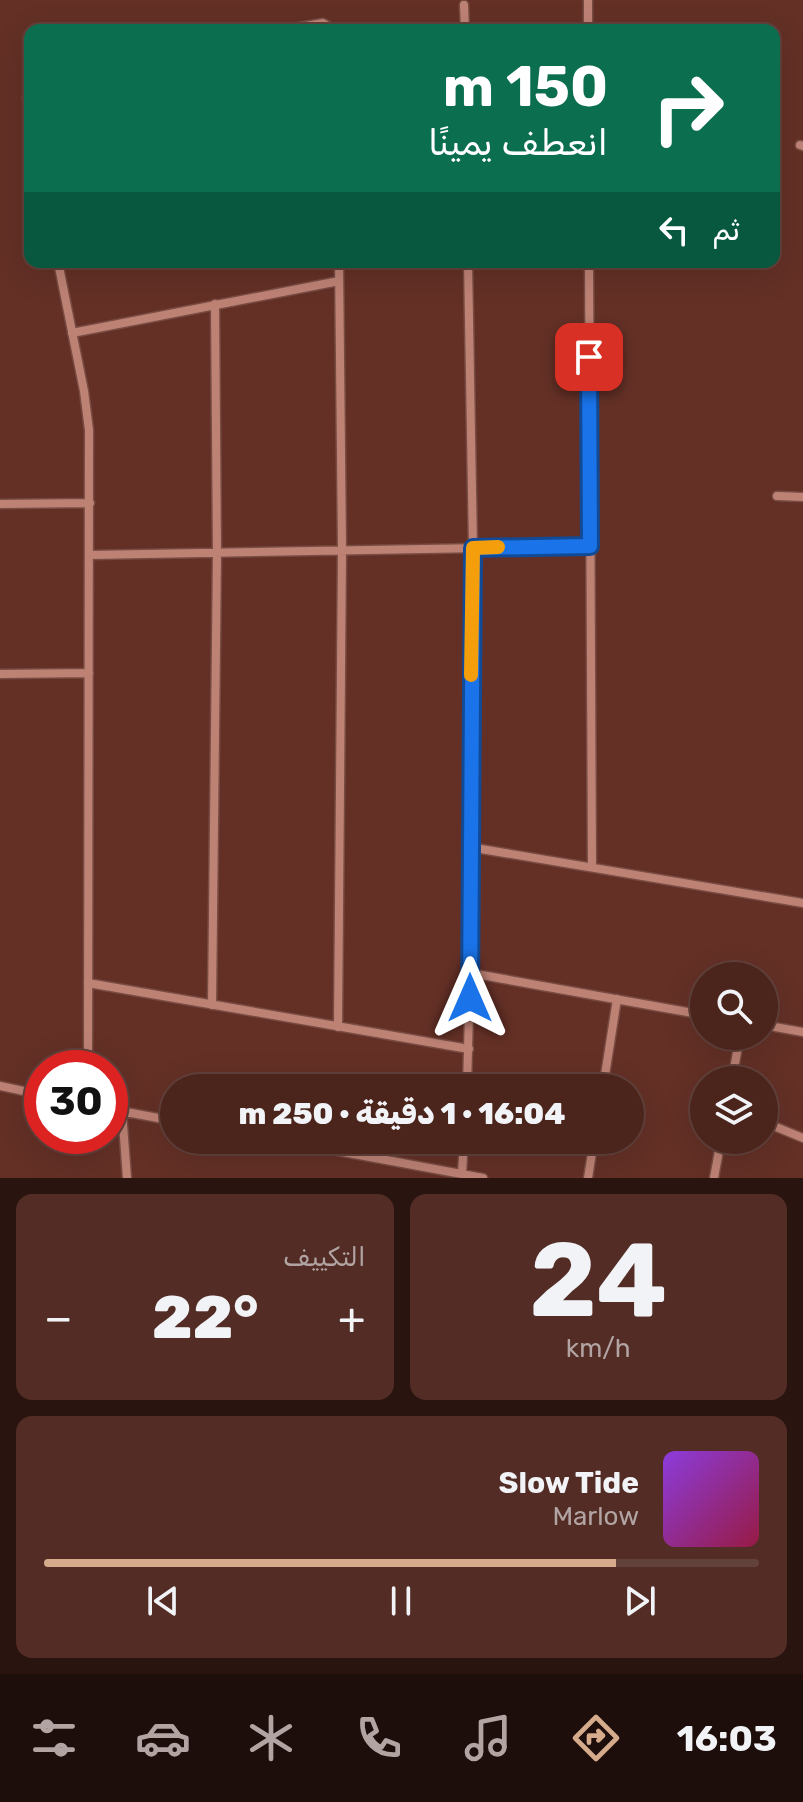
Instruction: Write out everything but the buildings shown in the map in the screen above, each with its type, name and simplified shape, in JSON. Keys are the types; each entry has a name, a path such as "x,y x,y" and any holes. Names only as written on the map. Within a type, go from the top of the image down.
{"street":[{"path":"588,0 588,24"},
{"path":"464,5 465,24"},
{"path":"59,268 89,430 88,1050"},
{"path":"338,1027 342,550 339,268"},
{"path":"468,268 473,548 468,1074"},
{"path":"589,268 592,867"},
{"path":"72,333 339,281"},
{"path":"212,1005 217,553 215,304"},
{"path":"777,496 803,497"},
{"path":"0,504 90,503"},
{"path":"90,555 590,546"},
{"path":"0,674 89,673"},
{"path":"469,847 803,903"},
{"path":"470,973 690,1012"},
{"path":"88,983 469,1049"},
{"path":"605,1074 617,999"},
{"path":"778,1028 803,1032"},
{"path":"0,1086 24,1091"},
{"path":"128,1112 160,1118"},
{"path":"778,1128 803,1138"},
{"path":"125,1154 127,1178"},
{"path":"354,1154 483,1178"},
{"path":"462,1174 463,1154"},
{"path":"588,1178 592,1154"},
{"path":"714,1178 718,1154"}],"slow traffic":[{"path":"471,675 473,548 498,547"}],"route":[{"path":"470,998 473,548 590,546 589,357"}]}
